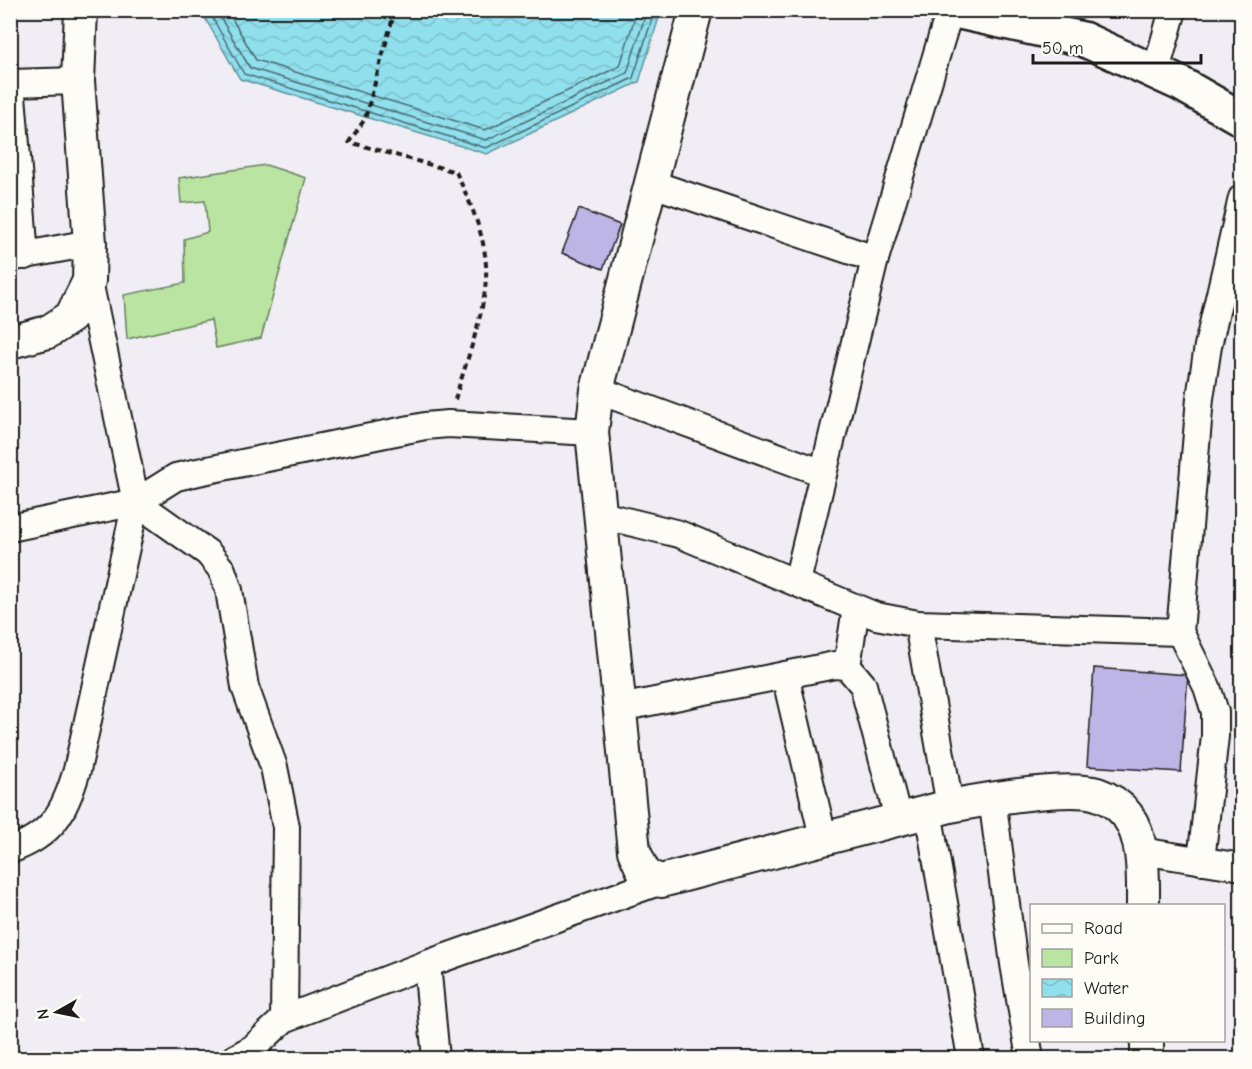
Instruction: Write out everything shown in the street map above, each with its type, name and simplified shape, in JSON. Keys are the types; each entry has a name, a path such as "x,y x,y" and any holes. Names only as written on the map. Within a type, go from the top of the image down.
{"highway":[{"path":"950,10 1083,39 1156,71 1242,119"}],"main road":[{"path":"10,342 48,332 71,317 89,281 90,243 78,81 81,10"},
{"path":"696,10 597,390 592,432 634,851 645,875 661,881 823,837 992,798 1072,792 1096,794 1116,804 1128,817 1141,851 1143,904"},
{"path":"1147,1042 1147,1059"}],"street":[{"path":"797,582 875,259 950,10"},
{"path":"1156,71 1173,10"},
{"path":"78,81 11,83 18,257 90,243"},
{"path":"650,183 875,259"},
{"path":"1201,861 1215,736 1215,712 1207,687 1180,632 1200,398 1208,346 1242,198"},
{"path":"10,850 32,842 45,831 66,805 77,770 136,502 89,281"},
{"path":"597,390 823,473"},
{"path":"10,528 136,502 176,477 397,431 448,424 592,432"},
{"path":"136,502 208,553 222,570 229,590 245,687 274,768 286,827 284,1019"},
{"path":"601,515 679,534 856,608 894,621 918,624 1180,632"},
{"path":"847,666 856,608"},
{"path":"918,624 925,812 972,1059"},
{"path":"620,708 835,665 847,666 863,685 925,812"},
{"path":"785,675 823,837"},
{"path":"992,798 1023,962 1024,1058"},
{"path":"1141,851 1242,867"},
{"path":"235,1059 253,1048 284,1019 426,964 661,881"},
{"path":"426,964 436,1059"}],"path":[{"path":"395,10 365,119 349,142 456,172 475,214 485,257 486,278 483,300 448,424"}],"green space":[{"path":"266,165 306,178 261,338 216,348 211,320 127,339 124,295 185,283 184,239 208,232 205,201 181,203 179,178"}],"water":[{"path":"201,11 661,11 639,82 487,154 240,79"}],"building":[{"path":"579,209 620,225 603,269 562,253"},
{"path":"1094,668 1188,675 1181,772 1087,766"}]}
